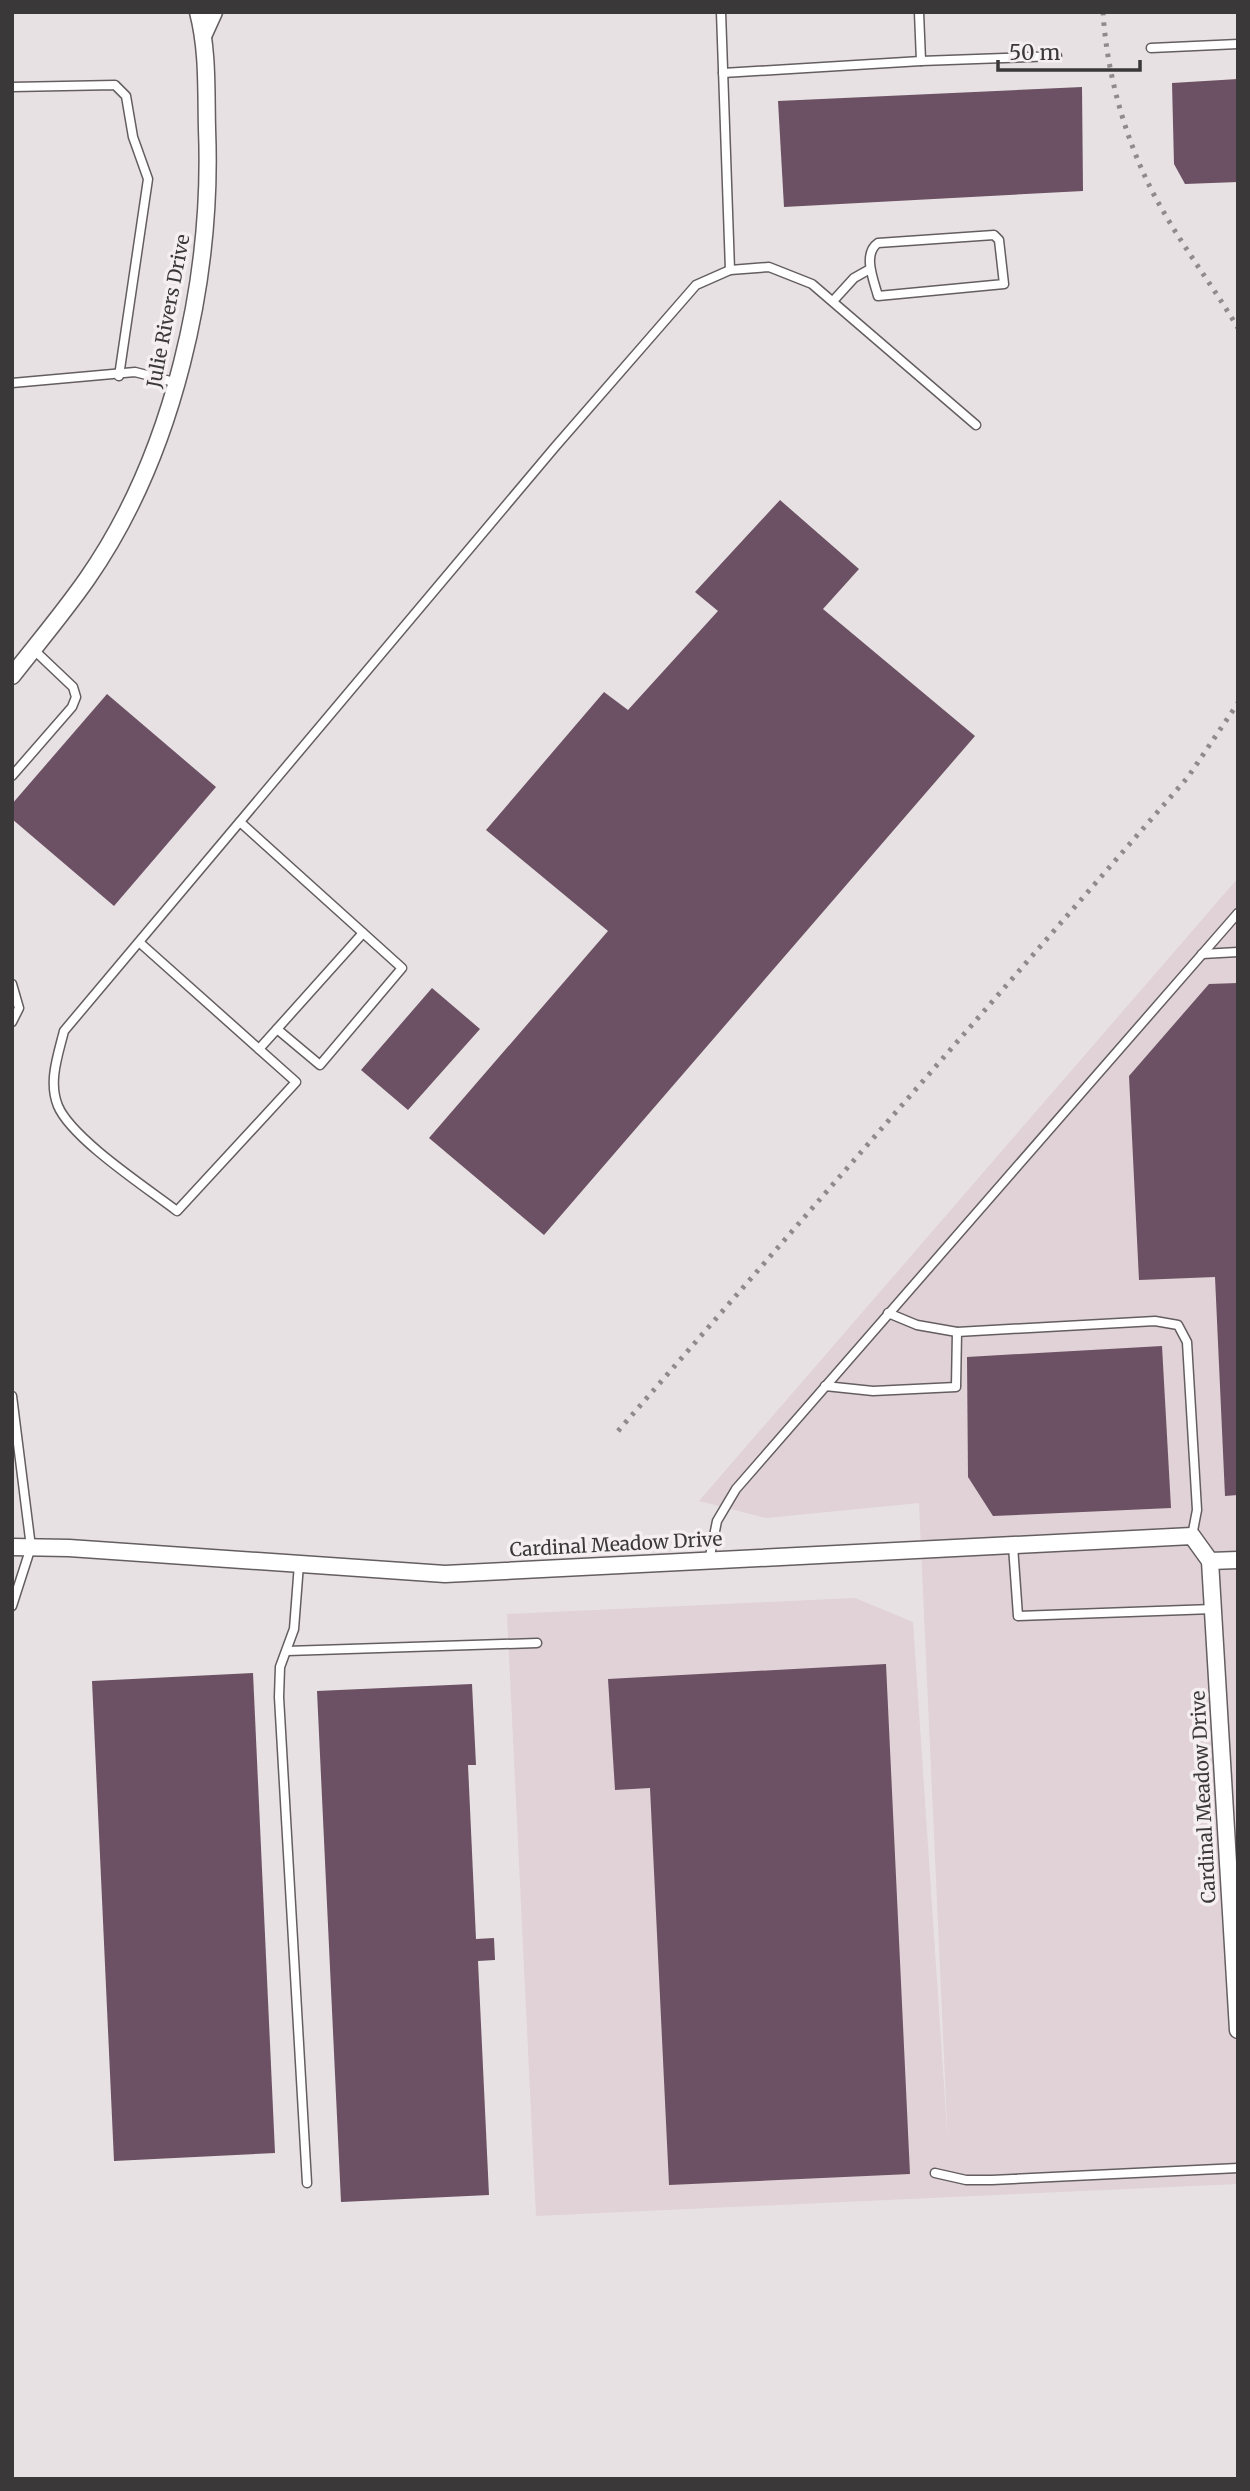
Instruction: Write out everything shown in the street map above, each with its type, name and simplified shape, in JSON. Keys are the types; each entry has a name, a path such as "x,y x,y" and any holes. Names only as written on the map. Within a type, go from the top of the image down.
{"street":[{"name":"Julie Rivers Drive","path":"12,676 88,578 140,484 178,383 204,253 208,153 204,34 198,12"},
{"name":"Julie Rivers Drive","path":"204,34 215,12"},
{"name":"Cardinal Meadow Drive","path":"12,1547 445,1574 1192,1536"},
{"path":"1192,1536 1210,1561 1238,1560"},
{"name":"Cardinal Meadow Drive","path":"1210,1561 1238,2030"}],"lane":[{"path":"722,12 730,270"},
{"path":"919,12 921,61"},
{"path":"1152,48 1238,44"},
{"path":"723,73 1057,56"},
{"path":"12,88 116,85 126,96 133,137 148,179 118,376"},
{"path":"994,234 999,240 1004,280 999,286 878,296 870,270 872,250 878,243 994,234"},
{"path":"139,942 296,1082 177,1212 83,1138 58,1107 53,1073 64,1031 555,447 696,285 730,270 769,267 812,284 976,425"},
{"path":"833,301 854,278 870,270"},
{"path":"12,383 118,376 135,372 178,383"},
{"path":"12,776 72,707 76,697 73,687 33,649"},
{"path":"240,822 402,968 320,1065 277,1029"},
{"path":"709,1561 717,1521 736,1489 1238,913"},
{"path":"259,1049 363,933"},
{"path":"1202,954 1238,952"},
{"path":"12,984 19,1008 12,1021"},
{"path":"888,1313 917,1325 957,1332 1155,1321 1178,1325 1187,1342 1198,1510 1192,1536"},
{"path":"825,1386 873,1391 956,1387 957,1332"},
{"path":"12,1396 31,1547 12,1606"},
{"path":"1013,1545 1018,1616 1213,1609"},
{"path":"299,1564 294,1629 281,1667 279,1697 307,2183"},
{"path":"287,1651 537,1643"},
{"path":"935,2173 966,2180 992,2180 1238,2168"}],"shaded area":[{"path":"1238,878 1238,2184 536,2216 507,1614 855,1598 913,1622 948,2145 919,1503 766,1518 699,1501"}],"building":[{"path":"1238,79 1238,182 1185,184 1174,164 1172,83"},
{"path":"1082,87 1083,191 784,207 778,101"},
{"path":"780,500 859,569 823,609 975,736 544,1235 429,1138 608,931 486,830 604,692 628,710 718,611 695,592"},
{"path":"107,694 216,787 114,906 12,819 12,804"},
{"path":"1238,983 1238,1495 1225,1496 1215,1277 1139,1280 1129,1076 1209,984"},
{"path":"432,988 480,1029 408,1110 361,1070"},
{"path":"1162,1346 1171,1508 993,1516 968,1477 967,1357"},
{"path":"886,1664 910,2174 669,2185 650,1788 615,1790 608,1679"},
{"path":"253,1673 275,2153 114,2161 92,1681"},
{"path":"472,1684 476,1765 468,1765 476,1939 494,1938 495,1960 478,1961 489,2195 341,2202 317,1691"}],"railway":[{"path":"1103,12 1115,89 1140,165 1172,226 1238,328"},
{"path":"618,1431 1188,777 1238,703"}]}
